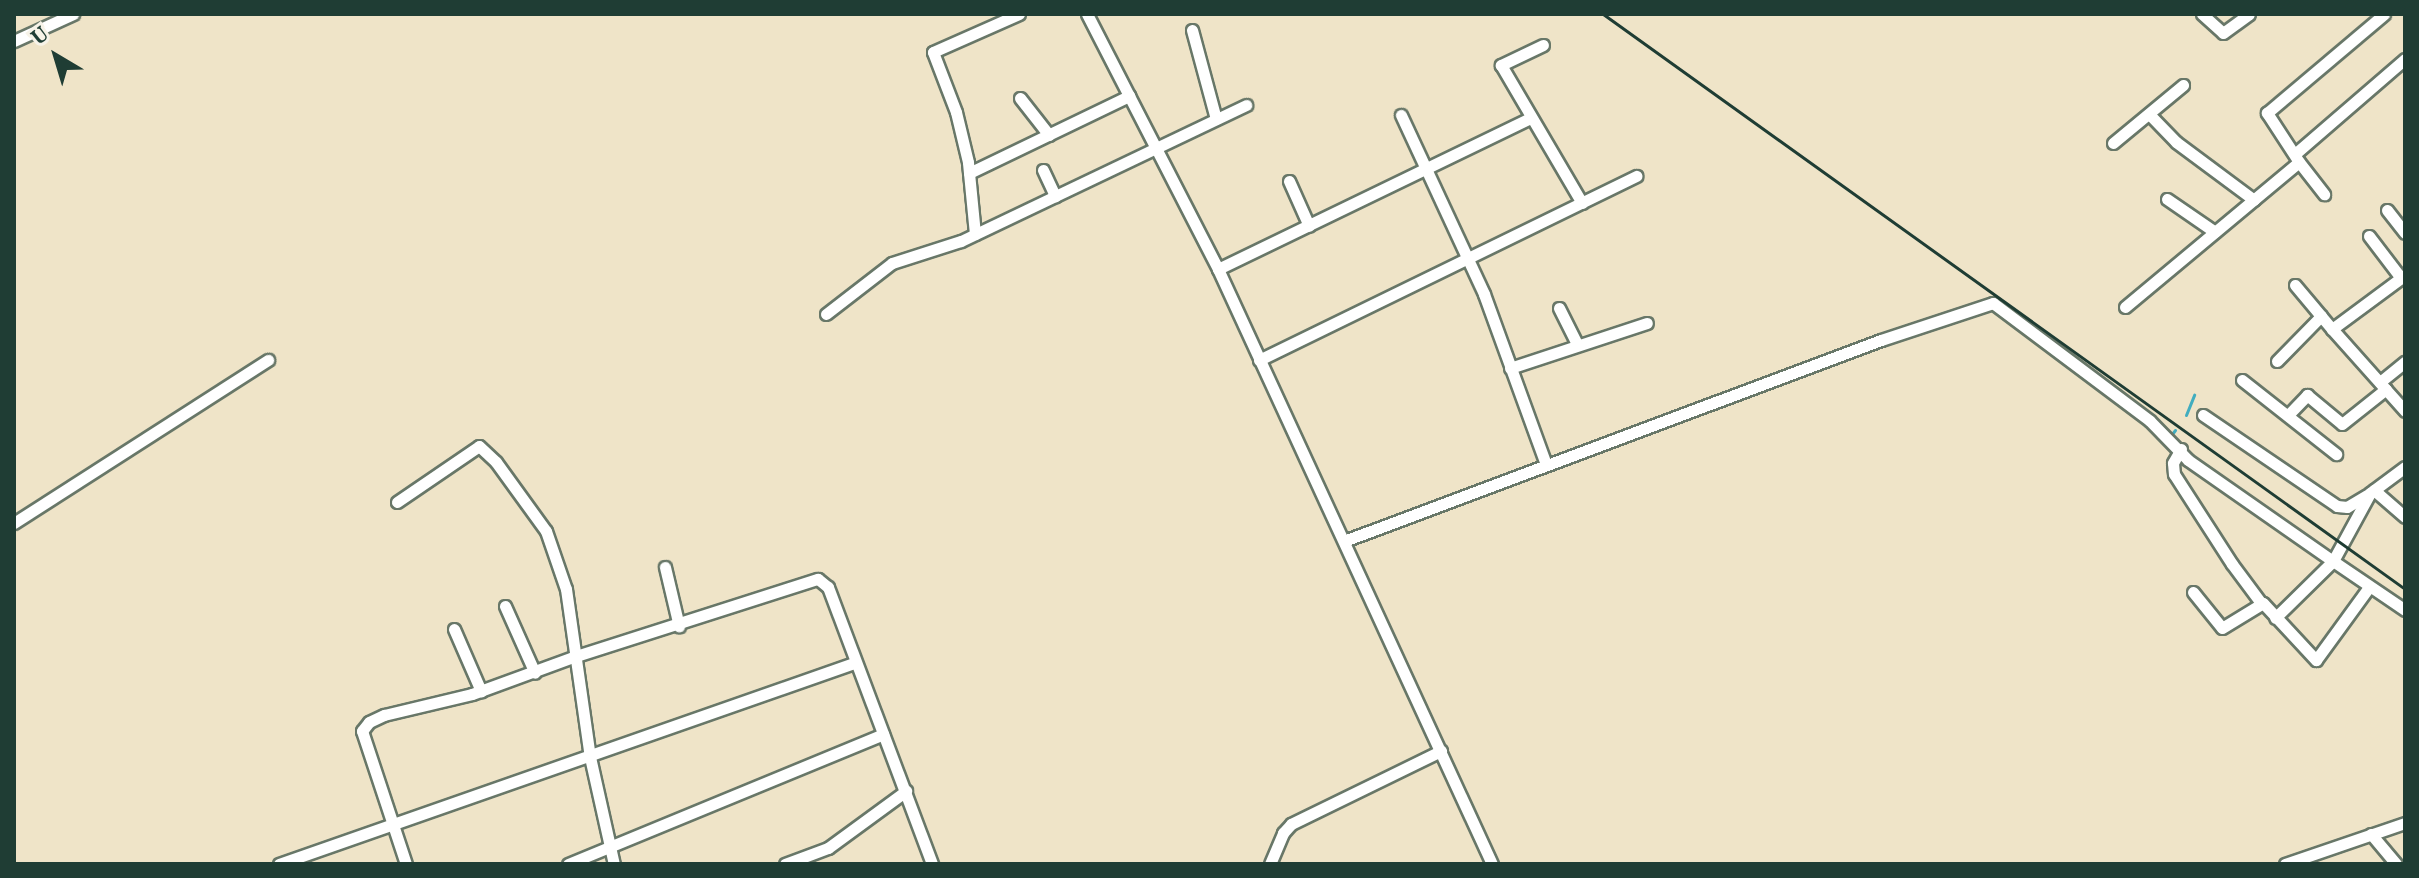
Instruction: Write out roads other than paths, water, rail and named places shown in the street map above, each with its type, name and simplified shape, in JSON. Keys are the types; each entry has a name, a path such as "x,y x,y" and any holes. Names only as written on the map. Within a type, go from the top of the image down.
{"street":[{"path":"14,41 73,14"},
{"path":"975,234 969,173 956,112 933,52 1019,14"},
{"path":"1087,14 1218,269 1492,864"},
{"path":"2202,14 2223,33 2249,14"},
{"path":"2324,194 2267,113 2384,14"},
{"path":"1192,30 1216,119"},
{"path":"1543,45 1501,65 1582,203"},
{"path":"2125,307 2254,200 2405,59"},
{"path":"2113,143 2183,85"},
{"path":"969,173 1129,96"},
{"path":"1020,98 1049,135"},
{"path":"826,314 892,263 975,234 1246,105"},
{"path":"2149,114 2176,142 2254,200"},
{"path":"1401,115 1466,262 1484,294 1546,464"},
{"path":"1218,269 1531,118"},
{"path":"1043,170 1055,196"},
{"path":"1259,360 1466,262 1637,176"},
{"path":"1289,181 1309,226"},
{"path":"2167,199 2215,232"},
{"path":"2387,210 2405,233"},
{"path":"2332,329 2403,277 2369,236"},
{"path":"2295,285 2405,411"},
{"path":"1344,541 1546,464 1993,303 2138,412 2181,449 2188,460 2405,610"},
{"path":"1559,308 1577,344"},
{"path":"2277,361 2321,316"},
{"path":"1510,368 1647,323"},
{"path":"14,523 268,360"},
{"path":"2288,415 2307,395 2342,424 2405,362"},
{"path":"2242,380 2336,454"},
{"path":"2203,415 2337,506 2347,507 2405,467"},
{"path":"397,502 479,446 546,531 566,589 573,657 590,757 614,864"},
{"path":"2181,449 2173,463 2174,474 2223,552 2261,603 2316,660 2369,587"},
{"path":"2372,491 2405,517"},
{"path":"2275,618 2333,561 2372,491"},
{"path":"665,567 679,626"},
{"path":"406,864 362,731 364,726 384,715 481,691 573,657 823,580 932,864"},
{"path":"2193,592 2222,628 2261,603"},
{"path":"505,606 535,673"},
{"path":"454,629 481,691"},
{"path":"279,864 854,663"},
{"path":"568,864 883,734"},
{"path":"1270,864 1283,833 1291,824 1441,751"},
{"path":"785,864 828,848 906,791"},
{"path":"2285,864 2405,823"},
{"path":"2371,834 2396,864"}],"waterway":[{"path":"2186,415 2194,395"},
{"path":"2172,434 2175,430"}],"railway":[{"path":"1603,14 2405,589"}]}
